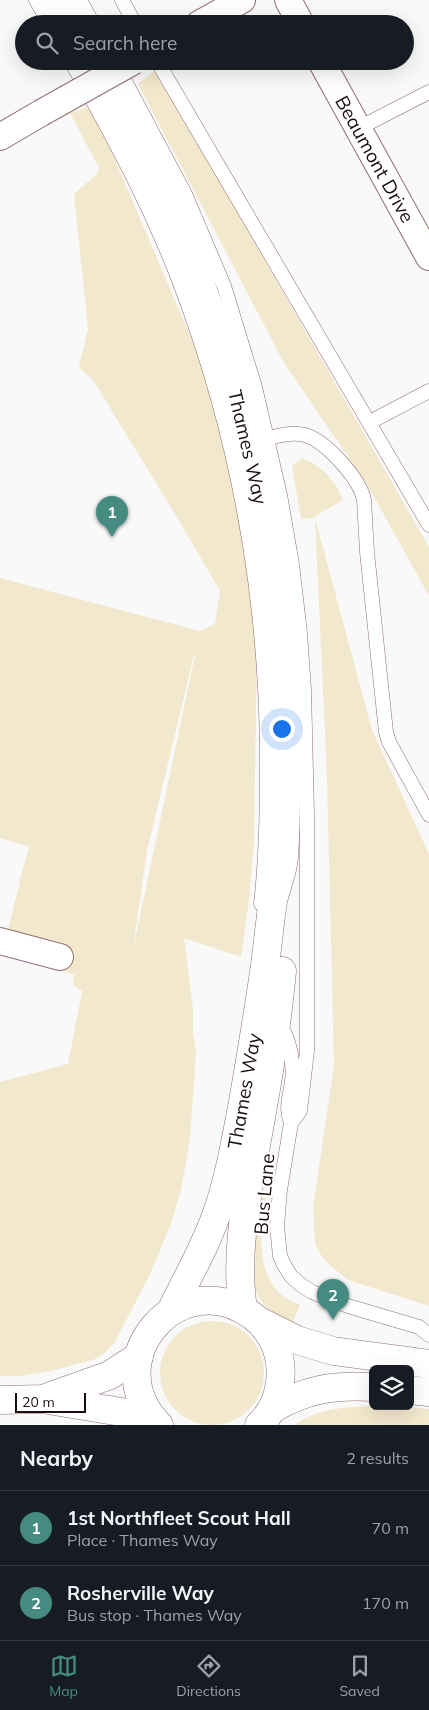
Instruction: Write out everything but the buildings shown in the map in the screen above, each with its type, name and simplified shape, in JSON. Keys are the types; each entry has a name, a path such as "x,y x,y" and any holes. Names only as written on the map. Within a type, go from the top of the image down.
{"main road":[{"path":"58,0 66,15"},
{"name":"Thames Way","path":"98,70 131,130 164,199 200,282 238,400 258,441 273,563 285,689 284,862 290,888 277,1020 241,1242 240,1282 252,1316"},
{"name":"Thames Way","path":"171,1311 204,1248 220,1202 238,1127 262,988 273,899 284,862"},
{"path":"156,1421 141,1398 137,1378 138,1356 145,1339 156,1323 171,1311 188,1303 207,1300 226,1302 288,1336 332,1351 429,1364"},
{"path":"252,1316 272,1338 279,1355 281,1374 278,1393 265,1418"},
{"path":"42,1399 110,1375 138,1356"},
{"path":"265,1418 287,1400 320,1388 369,1387"},
{"path":"414,1390 429,1392"},
{"path":"0,1400 42,1399 156,1421"}],"street":[{"path":"215,15 242,0"},
{"path":"288,0 296,15"},
{"path":"0,137 118,70"},
{"name":"Beaumont Drive","path":"326,70 429,257"},
{"path":"0,941 60,957"}],"lane":[{"path":"36,0 45,15"},
{"path":"80,0 89,15"},
{"path":"122,0 131,15"},
{"path":"76,70 131,172 180,281 223,414 245,508 262,631 267,706 267,818 255,959 262,988 287,1040 292,1080 287,1113 291,1123"},
{"path":"119,70 185,194 224,286 255,387 258,441 280,495 292,564 302,657 304,700 307,814 308,1051 300,1111 291,1123"},
{"path":"162,70 429,525"},
{"path":"357,129 429,92"},
{"path":"370,422 429,391"},
{"path":"258,441 291,434 303,434 310,437 341,461 362,491 369,579 386,732 389,742 429,815"},
{"name":"Bus Lane","path":"291,1123 280,1190 278,1217 279,1248 284,1265 291,1276 312,1292 348,1306 426,1329"}],"shaded area":[{"path":"156,70 429,547 429,596 368,486 284,363 138,84"},
{"path":"92,106 200,359 239,500 257,649 254,842 248,909 241,957 184,938 196,1050 190,1139 182,1185 172,1221 149,1276 115,1342 105,1353 93,1360 50,1371 20,1376 0,1376 0,1082 68,1064 82,991 73,985 74,975 59,969 64,943 8,929 29,847 0,838 0,578 200,631 215,624 220,591 93,380 79,367 88,329 74,194 97,174 99,168 70,113","holes":["195,655 133,949 147,851"]},
{"path":"302,458 327,474 343,500 312,518 301,519 292,466"},
{"path":"315,518 372,730 429,854 429,1306 348,1280 330,1265 321,1255 315,1244 313,1207 334,1066 327,777"},
{"path":"253,1196 266,1198 262,1223 262,1250 267,1275 283,1296 300,1305 292,1324 271,1311 261,1301 251,1278"},
{"path":"212,1321 232,1325 249,1336 260,1353 264,1373 260,1393 249,1410 232,1421 212,1425 192,1421 175,1410 164,1393 160,1373 164,1353 175,1336 192,1325"},
{"path":"369,1406 369,1410 414,1410 414,1407 429,1409 429,1425 295,1425 313,1415 343,1408"}],"place":[{"name":"1st Northfleet Scout Hall","path":"112,537"},
{"name":"Rosherville Way","path":"333,1320"}]}
